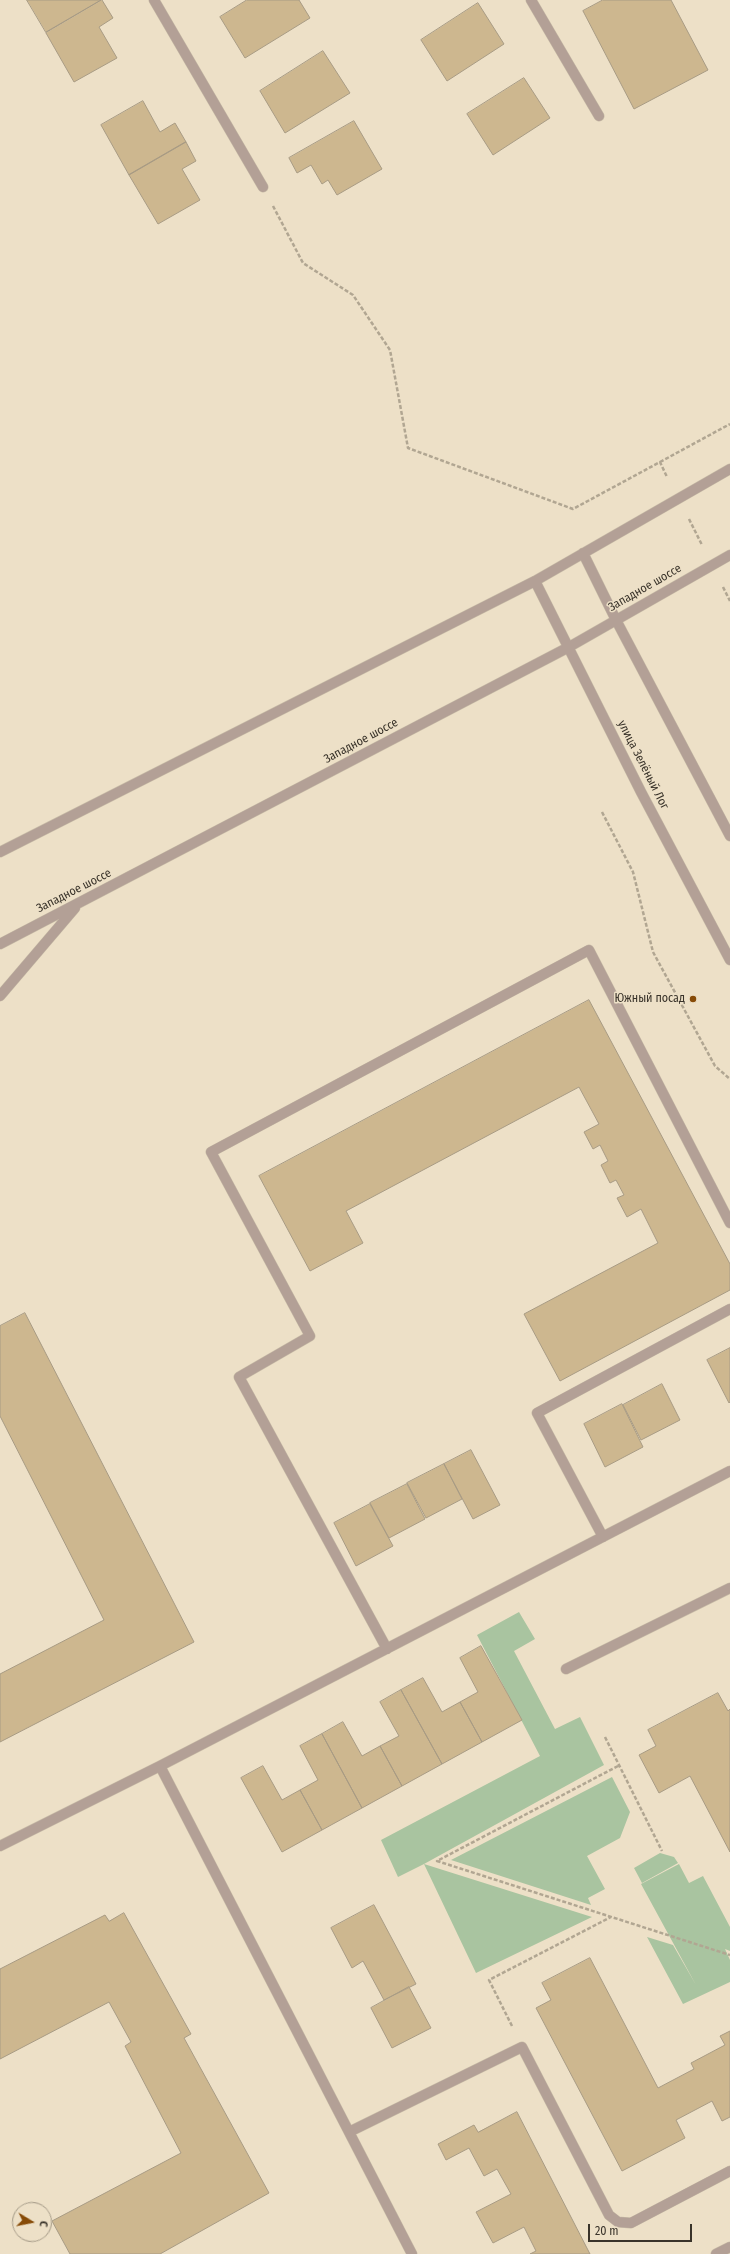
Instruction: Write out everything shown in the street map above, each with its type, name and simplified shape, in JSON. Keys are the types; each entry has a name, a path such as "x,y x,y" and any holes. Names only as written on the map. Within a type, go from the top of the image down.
{"street":[{"path":"154,0 263,187"},
{"path":"531,0 599,116"},
{"path":"0,852 536,581 730,469"},
{"path":"583,553 616,620 730,836"},
{"name":"Западное шоссе","path":"0,944 569,647 730,554"},
{"name":"улица Зелёный Лог","path":"536,581 641,792 730,960"},
{"path":"0,996 79,904"},
{"path":"387,1649 239,1377 310,1336 211,1152 589,950 730,1223"},
{"path":"603,1537 537,1413 730,1309"},
{"path":"0,1846 160,1766 730,1471"},
{"path":"566,1669 730,1588"},
{"path":"160,1766 412,2254"},
{"path":"349,2132 522,2047 609,2215 618,2222 631,2223 730,2170"},
{"path":"716,2254 730,2247"}],"path":[{"path":"263,187 303,263 353,295 390,350 408,448 573,509 730,424"},
{"path":"660,462 730,601"},
{"path":"602,812 633,872 653,952 715,1066 730,1079"},
{"path":"605,1737 618,1766 662,1851"},
{"path":"618,1766 437,1862 730,1955"},
{"path":"522,2047 489,1980 612,1917"}],"green space":[{"path":"519,1612 535,1639 514,1651 555,1729 580,1717 604,1765 398,1877 381,1840 540,1756 477,1635"},
{"path":"612,1777 630,1812 620,1838 587,1856 605,1889 588,1898 591,1905 451,1860"},
{"path":"660,1853 674,1857 678,1863 642,1883 634,1868"},
{"path":"424,1864 592,1917 476,1973"},
{"path":"679,1864 689,1883 703,1876 730,1927 730,1951 725,1949 730,1960 730,1982 683,2004 647,1937 673,1945 696,1985 641,1884"}],"building":[{"path":"27,0 101,0 46,32"},
{"path":"102,0 113,18 99,27 117,58 74,82 46,33"},
{"path":"247,0 299,0 310,18 245,58 220,17"},
{"path":"603,0 671,0 708,70 634,109 583,11"},
{"path":"478,3 504,44 447,81 421,40"},
{"path":"323,51 350,93 285,133 260,91"},
{"path":"524,78 550,118 493,155 467,114"},
{"path":"143,101 160,132 175,123 186,142 129,175 101,125"},
{"path":"354,121 382,169 337,195 328,180 322,184 311,165 297,173 289,158"},
{"path":"186,142 196,161 182,169 200,200 158,224 129,175"},
{"path":"589,1000 730,1264 730,1290 560,1381 524,1314 658,1243 641,1209 627,1217 617,1198 624,1195 616,1180 610,1183 601,1165 608,1161 600,1145 593,1149 584,1132 599,1124 579,1087 346,1211 363,1243 310,1271 259,1176"},
{"path":"25,1313 194,1642 0,1742 0,1674 104,1620 0,1416 0,1326"},
{"path":"730,1348 730,1402 729,1403 707,1360"},
{"path":"662,1384 680,1420 641,1440 623,1405"},
{"path":"622,1404 643,1447 605,1467 584,1424"},
{"path":"471,1450 500,1505 473,1519 444,1464"},
{"path":"444,1464 462,1499 426,1518 407,1483"},
{"path":"407,1484 425,1519 389,1538 370,1503"},
{"path":"370,1504 393,1546 356,1566 334,1523"},
{"path":"481,1646 522,1720 482,1742 460,1702 478,1692 460,1658"},
{"path":"423,1678 442,1712 460,1702 482,1742 442,1764 401,1690"},
{"path":"401,1690 442,1764 402,1786 380,1746 399,1736 380,1702"},
{"path":"718,1693 728,1711 730,1709 730,1852 690,1776 659,1793 639,1755 656,1746 648,1730"},
{"path":"343,1722 362,1756 380,1746 402,1786 362,1808 322,1734"},
{"path":"322,1734 362,1808 322,1830 300,1790 318,1780 300,1746"},
{"path":"263,1766 282,1800 300,1790 322,1830 282,1852 241,1778"},
{"path":"374,1905 416,1984 384,2000 363,1961 352,1968 331,1928"},
{"path":"124,1913 191,2034 184,2038 269,2193 160,2254 70,2254 52,2221 181,2153 125,2046 131,2042 109,2002 0,2059 0,1969 105,1915 109,1921"},
{"path":"590,1958 658,2088 694,2069 691,2063 725,2045 720,2036 730,2031 730,2117 722,2121 712,2101 676,2120 685,2138 622,2171 536,2008 551,2000 542,1983"},
{"path":"409,1987 431,2028 392,2048 371,2008"},
{"path":"517,2112 590,2254 530,2254 536,2251 524,2227 493,2243 476,2212 511,2194 497,2169 484,2176 469,2148 446,2160 438,2144 474,2125 478,2132"}],"place":[{"name":"Южный посад","path":"693,999"}]}
